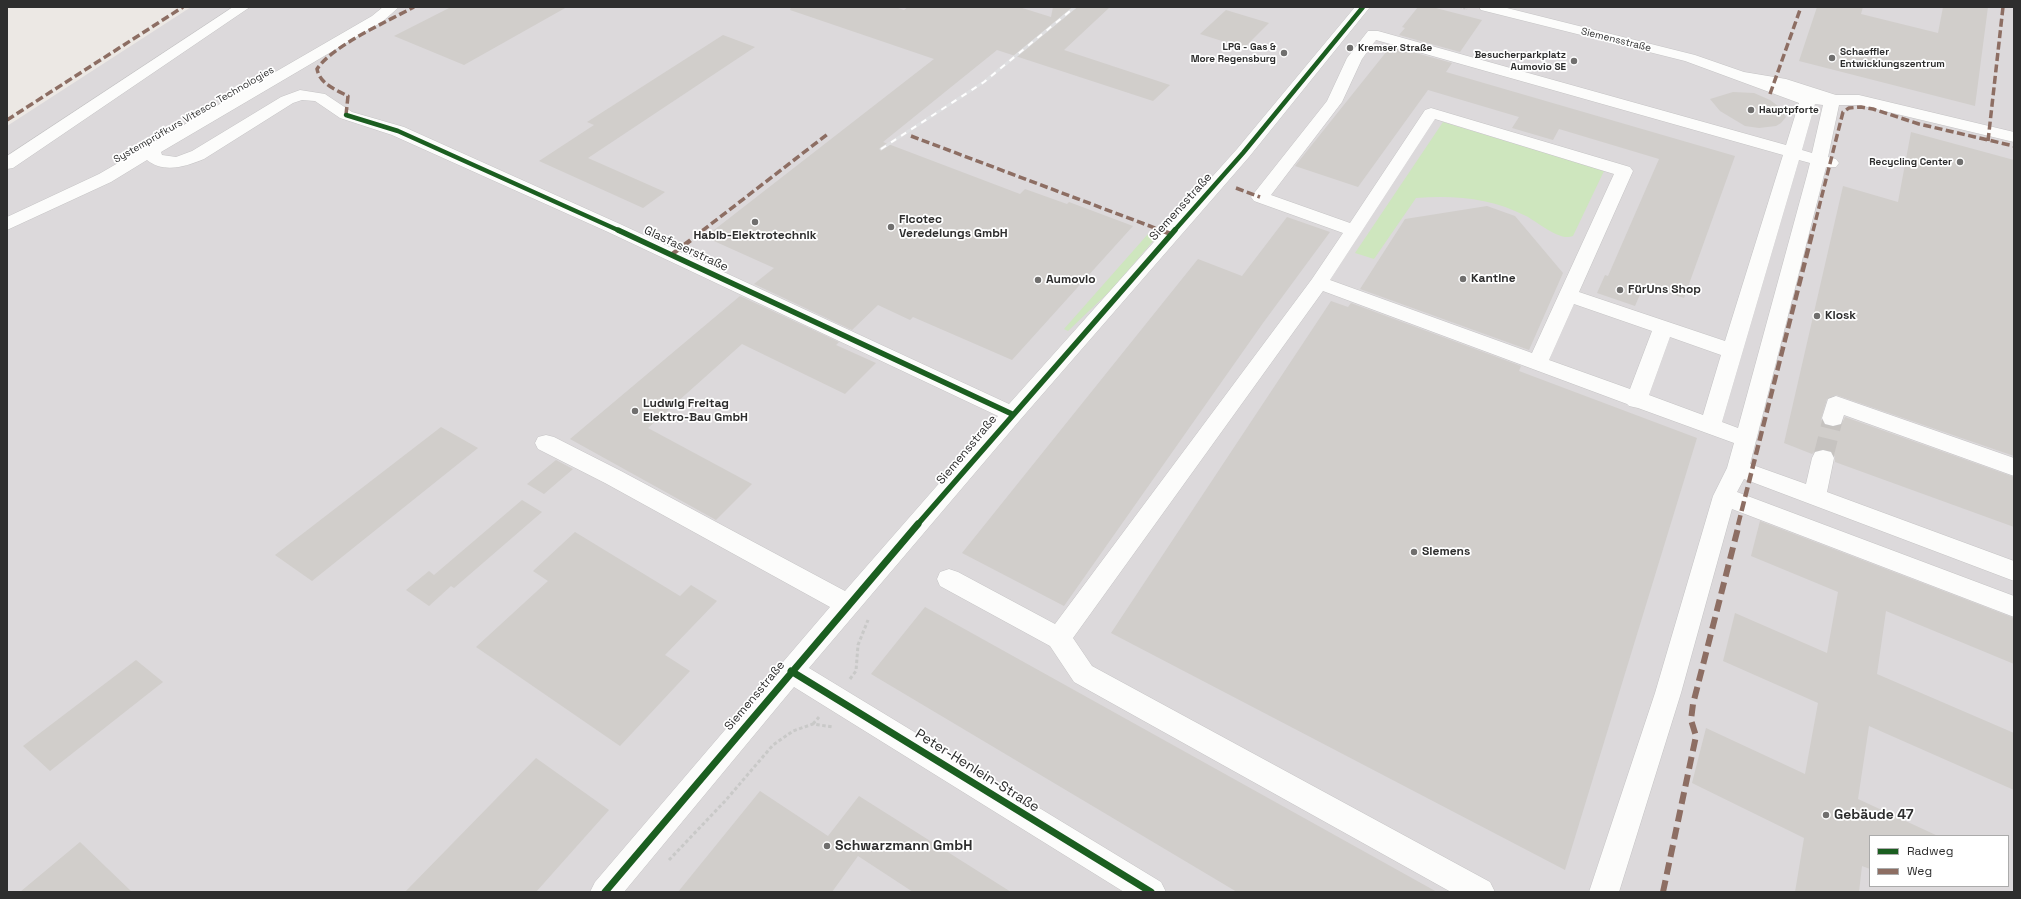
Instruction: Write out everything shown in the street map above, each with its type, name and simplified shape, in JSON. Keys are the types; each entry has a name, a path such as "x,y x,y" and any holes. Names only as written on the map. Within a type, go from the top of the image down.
{"street":[{"path":"7,164 242,7"},
{"name":"Systemprüfkurs Vitesco Technologies","path":"7,223 381,7"},
{"path":"7,223 106,178 377,19 392,7"},
{"name":"Siemensstraße","path":"605,892 791,671 1012,414 1243,153 1363,7"},
{"name":"Siemensstraße","path":"1486,7 1690,58 1744,77"},
{"path":"1353,230 1260,197 1334,102 1355,58 1373,34 1825,161"},
{"path":"1744,77 1786,84 1832,99"},
{"path":"1744,77 1808,100 1859,100 2014,137"},
{"name":"Glasfaserstraße","path":"251,92 286,88 300,96 325,100 346,115 398,131 620,231 1012,414"},
{"path":"152,151 154,158 160,162 171,163 183,161 198,155 287,100 300,96"},
{"path":"1604,892 1668,693 1724,496 1738,468 1825,161 1832,99"},
{"path":"1710,426 1808,100"},
{"path":"1059,638 1319,283 1431,113 1624,171 1537,364"},
{"path":"1319,283 1636,401 1745,439"},
{"path":"1568,295 1732,351"},
{"path":"1636,401 1663,328"},
{"path":"1833,418 1836,404 2014,467"},
{"path":"546,443 613,477 848,605"},
{"path":"1814,497 1823,458"},
{"path":"1738,468 2014,570"},
{"path":"1724,496 2014,607"},
{"path":"949,578 1059,638 1083,674 1480,892"},
{"name":"Peter-Henlein-Straße","path":"791,671 1151,892"}],"path":[{"path":"668,862 726,800 773,745 792,731 813,724 837,729"}],"shaded area":[{"path":"191,7 2014,7 2014,892 7,892 7,126"}],"green space":[{"path":"1443,122 1604,171 1573,236 1568,237 1556,234 1526,216 1500,205 1472,199 1445,197 1416,198 1374,259 1355,253"},
{"path":"1148,234 1153,236 1154,240 1112,289 1068,331 1064,329"}],"building":[{"path":"451,7 567,7 464,65 394,36"},
{"path":"791,7 895,7 904,10 908,7 1019,7 1051,17 1053,7 1110,7 1064,50 1170,85 1153,101 997,50 883,142 1020,194 1025,189 1067,204 1069,202 1133,226 1012,360 913,317 910,320 878,305 852,330 754,284 774,268 705,237 934,59 790,10"},
{"path":"1418,7 1432,7 1482,20 1460,52 1399,35 1405,28 1402,27"},
{"name":"Schaeffler Entwicklungszentrum","path":"1817,7 1863,7 1861,14 1938,33 1943,7 1988,7 1975,106 1799,61"},
{"path":"1226,10 1269,23 1244,48 1200,34"},
{"path":"723,35 755,47 588,158 665,192 643,208 539,161 594,125 587,122"},
{"path":"1391,46 1452,63 1446,72 1735,156 1684,298 1644,285 1635,306 1597,293 1605,275 1608,276 1659,159 1559,129 1553,140 1512,128 1519,117 1428,90 1358,187 1295,166"},
{"name":"Hauptpforte","path":"1733,92 1754,93 1770,100 1782,109 1786,117 1776,126 1759,128 1745,126 1720,111 1710,99"},
{"path":"1911,132 2014,160 2014,456 1836,395 1827,399 1821,419 1825,425 1833,427 1841,425 1845,417 2014,477 2014,527 1835,462 1835,457 1831,451 1823,449 1815,451 1812,454 1784,443 1843,186 1898,202"},
{"name":"Kantine","path":"1487,206 1515,216 1563,273 1529,350 1360,289 1405,219"},
{"path":"1287,217 1330,232 1263,323 1064,606 962,553 1198,259 1242,276"},
{"name":"Ludwig Freitag Elektro-Bau GmbH","path":"740,296 839,342 836,345 876,363 845,394 742,344 648,428 752,484 716,520 570,439"},
{"name":"Siemens","path":"1331,301 1348,307 1351,303 1521,366 1519,371 1697,438 1565,870 1111,633"},
{"path":"441,427 478,448 312,581 275,555"},
{"path":"556,460 573,469 544,494 527,484"},
{"path":"522,500 542,512 454,588 451,586 429,606 406,590 429,571 434,575"},
{"path":"1760,521 2014,618 2014,664 1886,611 1877,674 2014,733 2014,790 1869,726 1858,799 1936,835 1869,835 1869,869 1862,866 1859,892 1795,892 1804,838 1692,783 1706,728 1805,774 1818,703 1723,661 1735,613 1827,653 1838,592 1751,556"},
{"path":"575,532 680,596 691,585 717,601 665,655 690,671 620,746 476,647 548,581 533,571"},
{"path":"925,607 1437,892 1237,892 871,674"},
{"path":"136,660 163,682 50,771 23,746"},
{"path":"536,758 609,810 536,892 405,892"},
{"name":"Schwarzmann GmbH","path":"760,791 828,836 859,796 1011,892 913,892 858,856 832,892 678,892"},
{"path":"80,842 132,892 20,892"}],"tunnel":[{"path":"1823,458 1833,418"}],"railway":[{"path":"881,149 984,82 1075,7"}],"marked path":[{"path":"7,120 183,7"},
{"path":"346,115 348,96 324,82 318,74 317,69 330,55 344,46 414,7"},
{"path":"1770,94 1801,7"},
{"path":"1988,141 2003,7"},
{"path":"1663,892 1696,736 1691,720 1693,704 1843,112 1849,108 1861,107 1873,109 1919,124 2014,146"},
{"path":"671,255 829,133"},
{"path":"911,136 1171,234"},
{"path":"1236,188 1260,197"}],"cycle path":[{"path":"605,892 791,671 1012,414 1243,153 1363,7"},
{"path":"346,115 398,131 614,228 1012,414"},
{"path":"791,671 1151,892"}],"place":[{"name":"Kremser Straße","path":"1350,48"},
{"name":"LPG - Gas & More Regensburg","path":"1284,53"},
{"name":"Schaeffler Entwicklungszentrum","path":"1832,58"},
{"name":"Besucherparkplatz Aumovio SE","path":"1574,61"},
{"name":"Hauptpforte","path":"1751,110"},
{"name":"Recycling Center","path":"1960,162"},
{"name":"Habib-Elektrotechnik","path":"755,222"},
{"name":"Ficotec Veredelungs GmbH","path":"891,227"},
{"name":"Kantine","path":"1463,279"},
{"name":"Aumovio","path":"1038,280"},
{"name":"FürUns Shop","path":"1620,290"},
{"name":"Kiosk","path":"1817,316"},
{"name":"Ludwig Freitag Elektro-Bau GmbH","path":"635,411"},
{"name":"Siemens","path":"1414,552"},
{"name":"Gebäude 47","path":"1826,815"},
{"name":"Schwarzmann GmbH","path":"827,846"}]}
